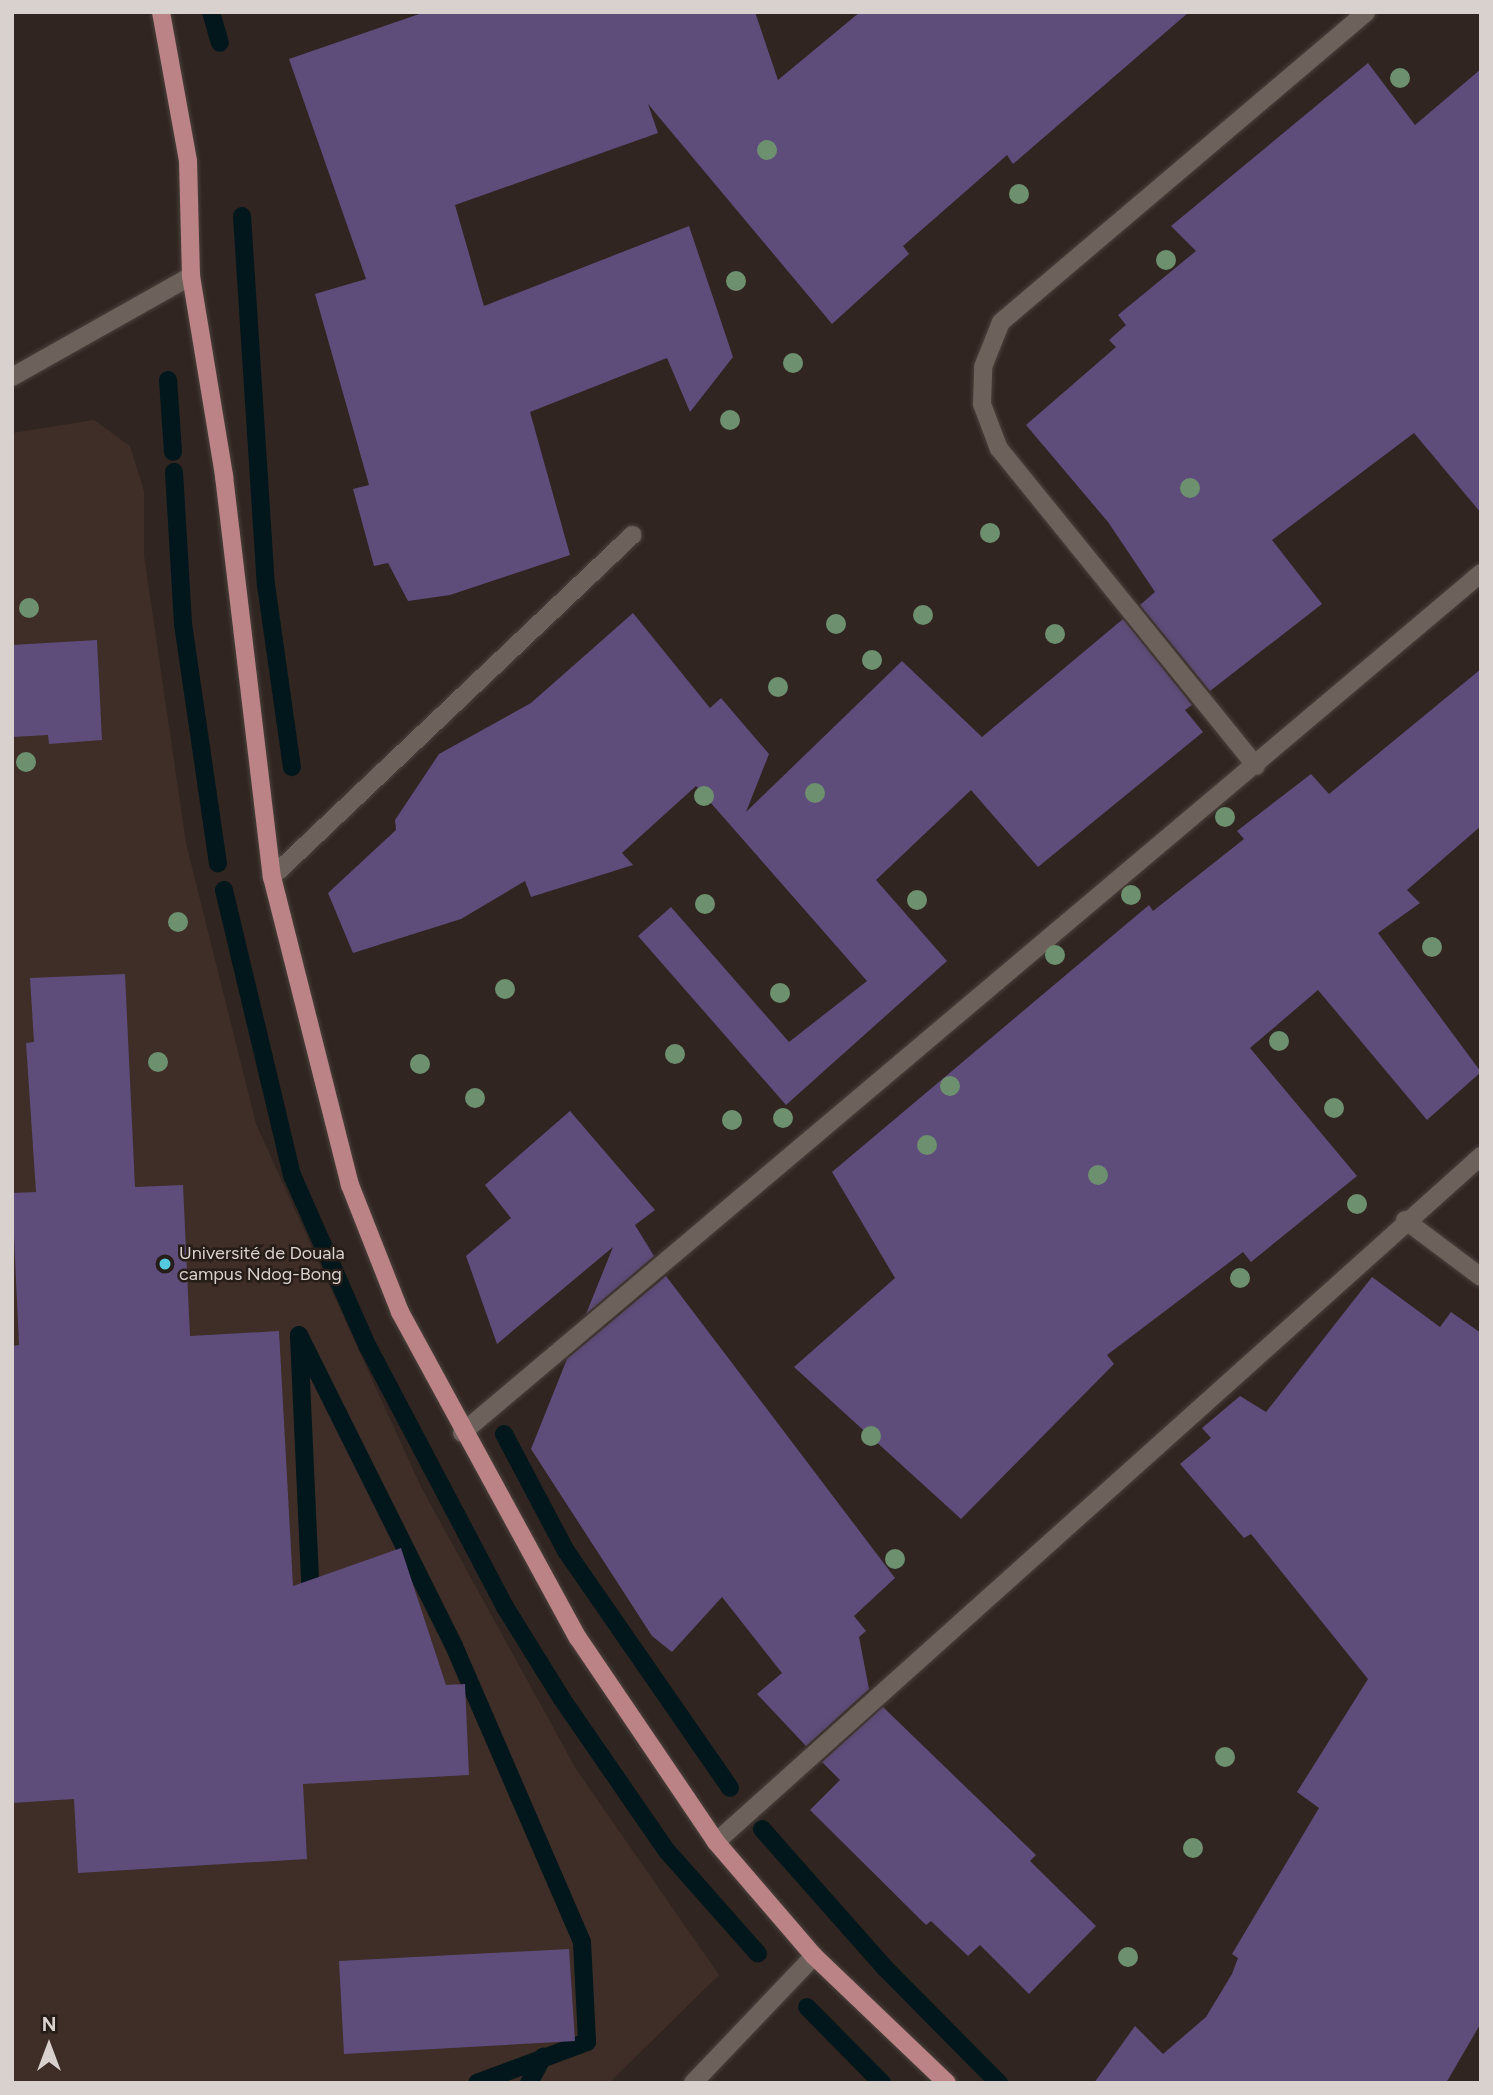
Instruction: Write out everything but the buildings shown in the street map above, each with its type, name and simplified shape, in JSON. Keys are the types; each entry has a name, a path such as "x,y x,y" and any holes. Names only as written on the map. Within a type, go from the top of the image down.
{"main road":[{"path":"161,12 188,161 191,276 224,476 272,877 350,1185 400,1312 462,1433 578,1638 716,1842 814,1956 947,2083"}],"street":[{"path":"1256,766 999,449 982,404 983,367 1002,322 1366,12"},
{"path":"12,377 191,276"},
{"path":"272,877 632,535"},
{"path":"462,1433 1256,766 1481,573"},
{"path":"716,1842 1405,1220 1481,1156"},
{"path":"1405,1220 1481,1277"},
{"path":"693,2083 814,1956"}],"shaded area":[{"name":"Université de Douala campus Ndog-Bong","path":"94,420 130,446 144,491 144,555 186,843 256,1124 421,1487 576,1769 719,1975 609,2083 12,2083 12,433"}],"waterway":[{"path":"211,12 220,43"},
{"path":"242,216 266,585 292,767"},
{"path":"168,380 173,452"},
{"path":"174,472 183,624 218,863"},
{"path":"224,890 292,1175 368,1347 505,1607 562,1699 667,1851 758,1954"},
{"path":"311,1601 299,1335 454,1646 582,1942 587,2042 477,2083"},
{"path":"504,1434 566,1551 730,1788"},
{"path":"762,1829 886,1969 999,2083"},
{"path":"807,2007 882,2083"},
{"path":"529,2083 543,2057"}],"place":[{"name":"Université de Douala campus Ndog-Bong","path":"165,1264"}]}
